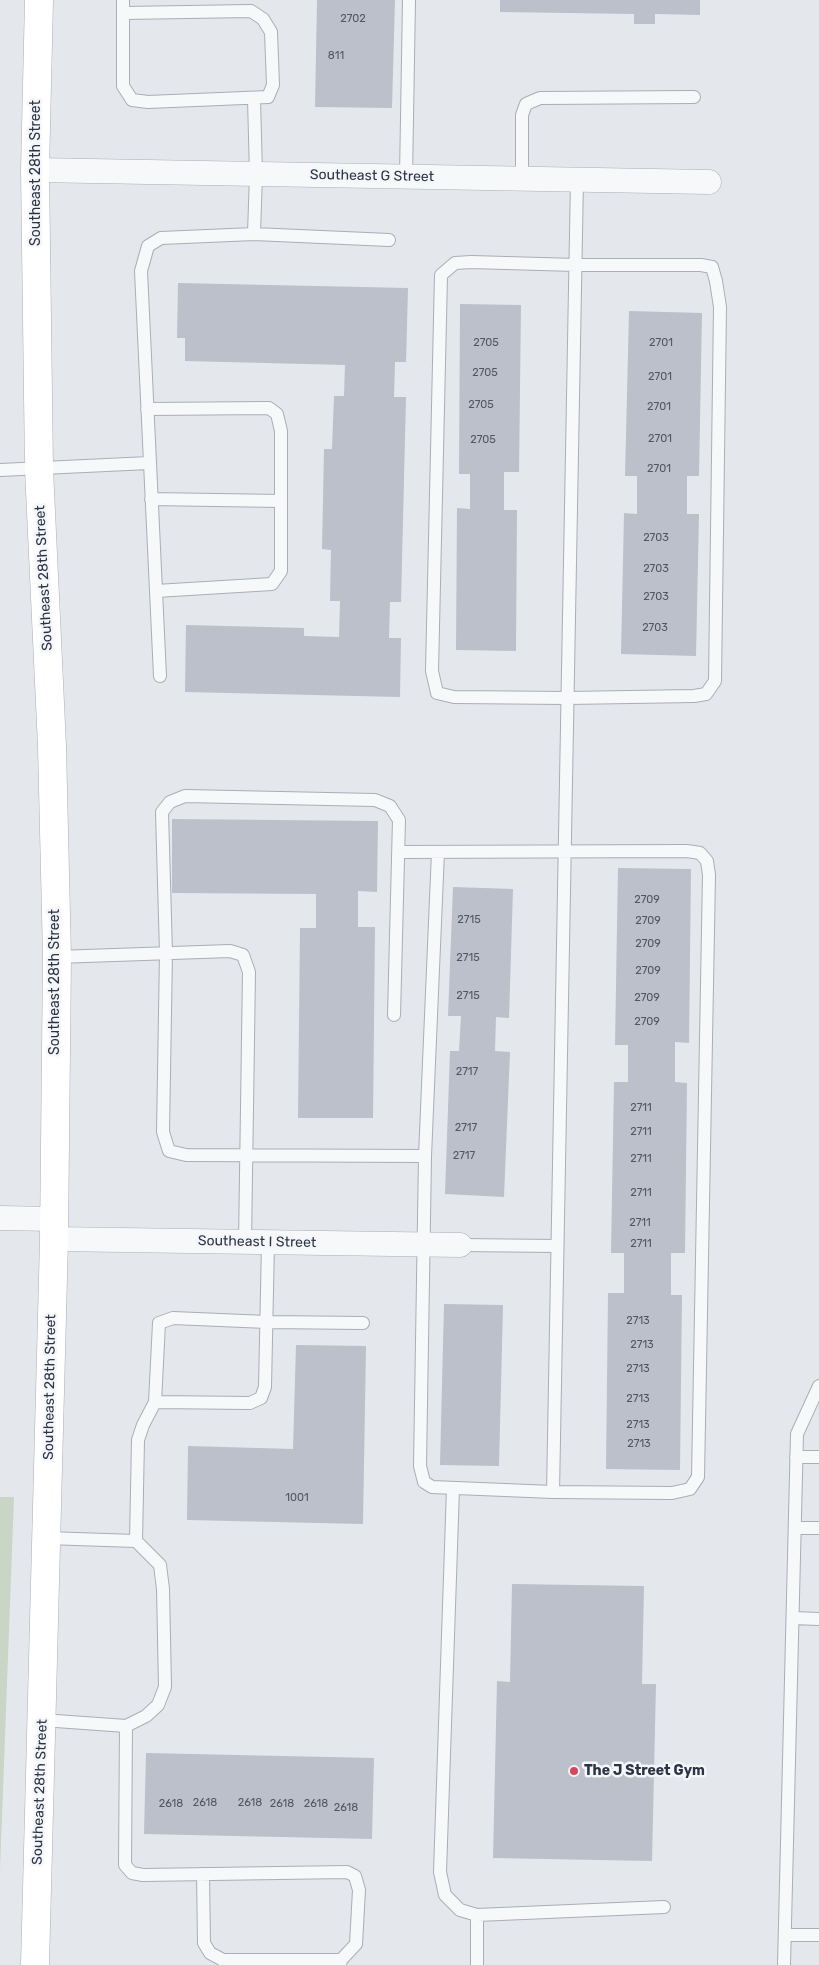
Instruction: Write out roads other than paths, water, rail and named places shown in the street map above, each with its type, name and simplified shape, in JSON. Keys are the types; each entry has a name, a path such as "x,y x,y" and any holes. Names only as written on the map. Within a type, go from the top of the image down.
{"main road":[{"name":"Southeast 28th Street","path":"35,1965 53,1229 57,957 52,746 39,469 35,170 39,0"}],"street":[{"name":"Southeast G Street","path":"35,170 709,182"},
{"name":"Southeast I Street","path":"0,1218 53,1229 256,1242 460,1245"}],"lane":[{"path":"406,176 409,0"},
{"path":"123,7 251,11 263,19 271,32 273,85 268,97 148,102 132,100 123,86 123,7"},
{"path":"522,178 522,114 526,104 540,98 694,97"},
{"path":"254,99 256,174 254,234"},
{"path":"553,1492 577,179"},
{"path":"160,676 148,463 141,271 148,246 161,238 254,234 389,240"},
{"path":"455,263 576,265 700,265 712,267 720,307 715,681 706,694 694,696 454,697 437,692 432,671 441,275 455,263"},
{"path":"147,409 268,408 277,414 281,431 281,571 272,584 156,591"},
{"path":"0,470 148,463"},
{"path":"151,499 281,501"},
{"path":"394,1015 399,820 390,806 375,800 185,796 170,802 162,812 166,953 163,1132 169,1151 186,1155 425,1156"},
{"path":"398,852 688,851 700,853 707,861 709,876 698,1477 690,1489 672,1493 553,1492 432,1487 424,1482 420,1466 425,1156 438,852"},
{"path":"57,957 230,951 243,955 249,972 246,1155 267,1322 265,1387 261,1398 250,1403 155,1402"},
{"path":"460,1245 557,1246"},
{"path":"136,1541 138,1440 143,1425 155,1402 159,1323 173,1318 267,1322 363,1323"},
{"path":"784,1965 797,1434 819,1386"},
{"path":"796,1457 819,1457"},
{"path":"453,1488 440,1872 446,1895 460,1910 477,1915 664,1907"},
{"path":"794,1528 819,1528"},
{"path":"42,1720 126,1726 146,1716 158,1705 165,1688 164,1589 160,1565 136,1541 46,1538"},
{"path":"793,1618 819,1619"},
{"path":"126,1726 125,1865 132,1873 143,1876 202,1874 347,1872 355,1876 359,1890 356,1944 341,1962 223,1960 210,1953 204,1942 202,1874"},
{"path":"477,1915 477,1965"},
{"path":"785,1935 819,1935"}],"place":[{"name":"The J Street Gym","path":"574,1771"}]}
